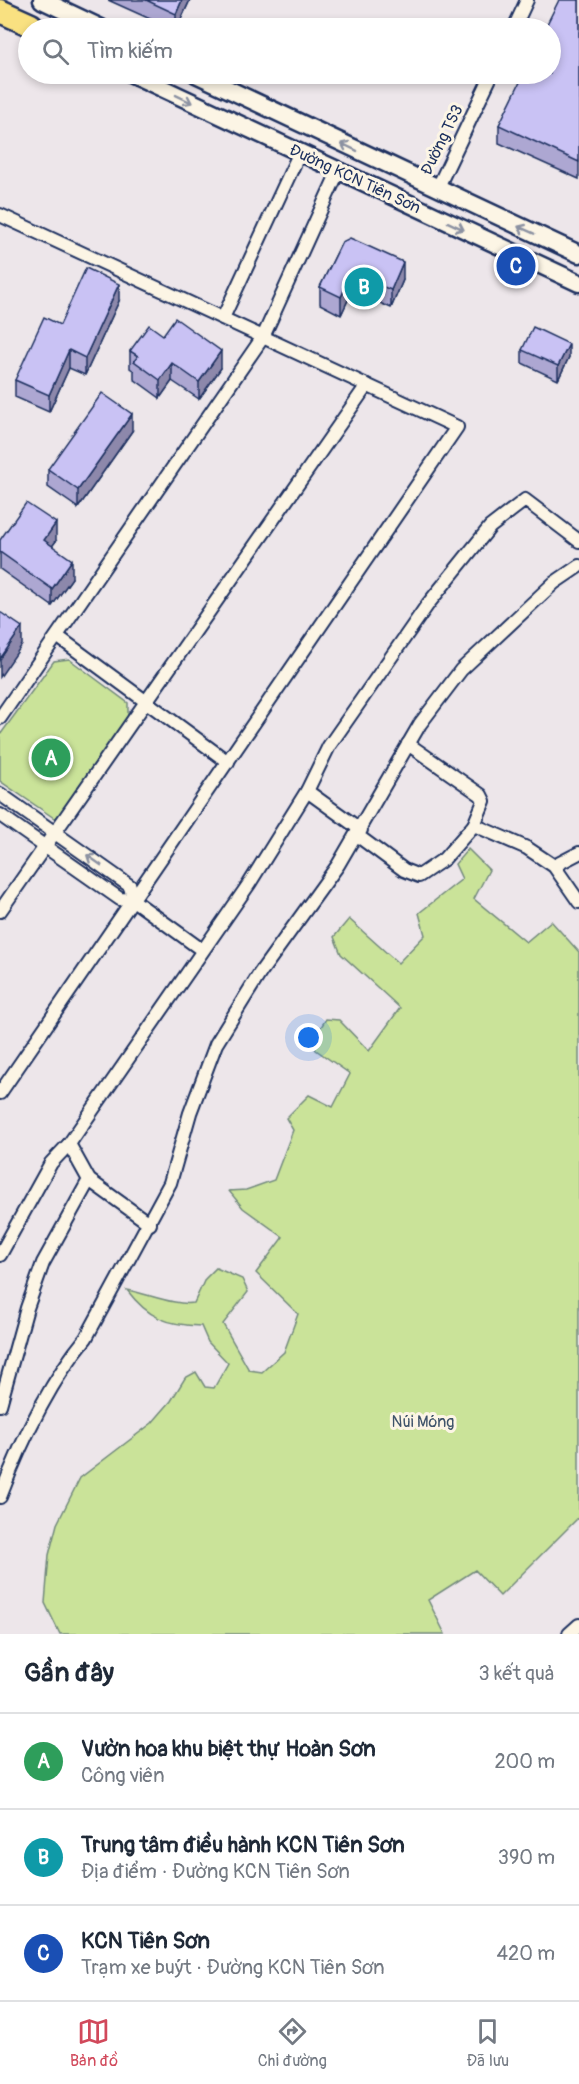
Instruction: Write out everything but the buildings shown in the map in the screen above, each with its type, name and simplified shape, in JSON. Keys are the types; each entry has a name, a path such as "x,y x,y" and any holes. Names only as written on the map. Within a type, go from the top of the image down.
{"highway":[{"path":"0,11 18,19"}],"main road":[{"path":"42,0 81,18"},
{"path":"0,1 22,18"},
{"name":"Đường KCN Tiên Sơn","path":"153,84 579,283"},
{"name":"Đường KCN Tiên Sơn","path":"217,84 579,254"},
{"path":"426,212 437,189"}],"street":[{"path":"519,18 527,0"},
{"name":"Đường TS3","path":"437,189 487,84"},
{"path":"223,318 299,154"},
{"path":"0,718 263,337 338,172"},
{"path":"0,215 457,427 0,1093"},
{"path":"0,911 47,848 367,385"},
{"path":"0,1255 51,1163 69,1144 249,884 307,791 329,746 428,604 490,527 525,500 579,541"},
{"path":"0,1497 40,1408 69,1359 86,1338 150,1224 170,1182 190,1113 216,1044 260,973 359,833 408,744 461,670 554,583 579,566"},
{"path":"57,636 228,762"},
{"path":"307,791 404,870 419,876 444,859 474,825 484,801 481,795 408,744"},
{"path":"0,794 130,886 133,900"},
{"path":"0,815 120,899 133,900 202,950"},
{"path":"474,825 527,848 554,867 579,902"},
{"path":"554,867 579,853"},
{"path":"0,1069 11,1076"},
{"path":"69,1144 89,1179 150,1224"},
{"path":"0,1405 27,1308 43,1263 89,1179"},
{"path":"569,1634 579,1625"}],"green space":[{"path":"69,659 128,703 128,721 63,815 54,818 0,781 0,735 54,661"},
{"name":"Núi Móng","path":"468,849 489,870 474,899 526,942 551,921 579,952 579,1517 500,1596 475,1570 428,1600 445,1634 60,1634 45,1603 49,1555 57,1524 80,1478 152,1423 171,1401 185,1378 196,1372 205,1387 214,1388 228,1363 208,1342 201,1326 178,1324 159,1318 135,1300 127,1290 170,1301 194,1303 205,1279 216,1268 242,1279 248,1292 223,1324 249,1370 262,1372 284,1352 298,1314 256,1273 283,1237 243,1208 229,1191 246,1190 274,1180 293,1130 286,1118 309,1095 333,1107 350,1074 316,1050 312,1041 326,1019 339,1020 369,1051 400,1008 341,954 334,937 349,919 398,963 425,935 419,913 462,879 455,864"}],"place":[{"name":"KCN Tiên Sơn","path":"516,266"},
{"name":"Trung tâm điều hành KCN Tiên Sơn","path":"364,287"},
{"name":"Vườn hoa khu biệt thự Hoàn Sơn","path":"51,758"}]}
